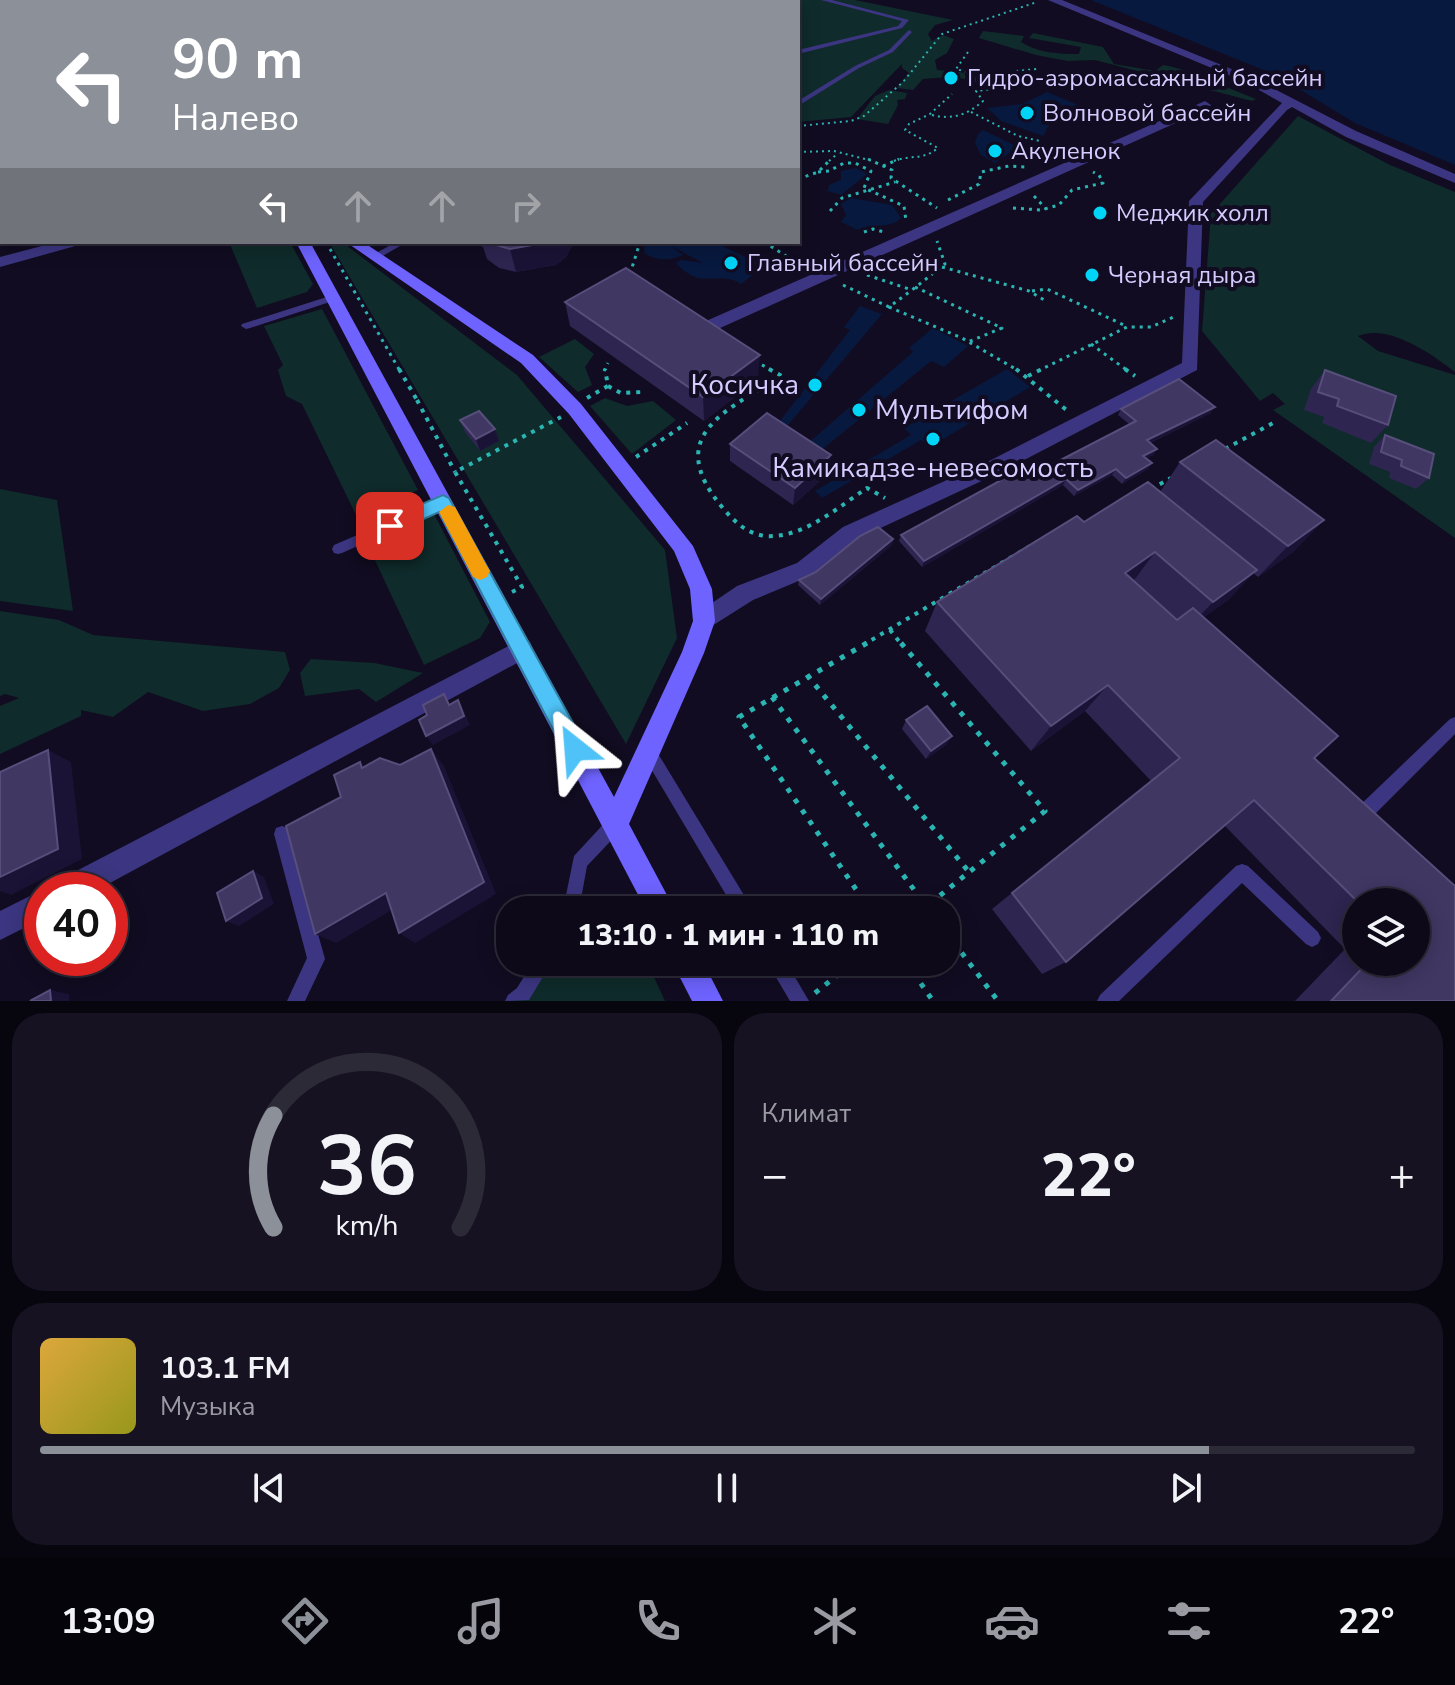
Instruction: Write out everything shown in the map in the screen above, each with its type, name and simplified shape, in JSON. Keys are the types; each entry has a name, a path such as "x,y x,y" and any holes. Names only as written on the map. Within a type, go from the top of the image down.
{"street":[{"path":"1053,0 1247,79 1351,134 1455,179"},
{"path":"704,621 745,593 805,569 850,533 996,466 1191,366 1196,201 1283,107 1293,102"},
{"path":"703,329 1205,105"},
{"path":"0,262 67,244"},
{"path":"304,244 654,896"},
{"path":"356,244 527,359 575,409 683,546 701,589 704,621 693,653 616,823"},
{"path":"103,872 522,649"},
{"path":"0,926 24,913"},
{"path":"695,976 708,1001"}],"lane":[{"path":"800,52 900,27 906,20 824,0"},
{"path":"800,103 857,67 891,51 909,32"},
{"path":"376,256 399,244"},
{"path":"246,326 333,298"},
{"path":"338,549 443,503"},
{"path":"1362,815 1455,724"},
{"path":"648,751 736,896"},
{"path":"574,896 580,862 616,823"},
{"path":"282,834 316,959 296,1001"},
{"path":"1106,1001 1242,872 1312,938"},
{"path":"514,1001 523,994 534,976"},
{"path":"785,976 800,1001"}],"path":[{"path":"800,126 851,121 864,116 903,82 942,34 1045,0"},
{"path":"968,52 956,69 999,81 1016,71 1037,69"},
{"path":"930,114 946,119 971,112 983,101 976,91 1001,88 999,81"},
{"path":"883,166 905,157 927,157 938,148 905,130 909,124 930,114 952,94"},
{"path":"971,112 1018,136 1040,141"},
{"path":"800,152 817,148 867,157 892,170 891,178 895,182 951,219"},
{"path":"818,172 839,153"},
{"path":"800,178 829,171 835,165 852,162 865,166 871,171 864,188 904,206 907,213 904,224"},
{"path":"935,207 979,184 981,172 1009,166 1067,167 1099,175 1103,183 1072,190 1059,205 1041,210 1016,209 997,198"},
{"path":"830,211 842,198 895,182"},
{"path":"889,307 945,264 933,227"},
{"path":"864,232 873,229 886,233"},
{"path":"327,244 417,400"},
{"path":"630,285 639,244"},
{"path":"767,244 823,276 968,342 1028,376 1081,422"},
{"path":"883,249 933,272"},
{"path":"844,267 914,289 1002,328 968,342"},
{"path":"942,267 1029,291 1046,301"},
{"path":"1029,291 1047,289 1127,327"},
{"path":"1028,376 1127,327 1151,327 1192,309"},
{"path":"1091,344 1150,387"},
{"path":"742,354 782,376 716,420 701,440 696,461 705,485 730,517 752,535 777,536 814,521 867,488 901,508"},
{"path":"608,363 603,372 608,386 621,393 643,392"},
{"path":"495,600 522,587 455,472 575,409 608,386"},
{"path":"1220,451 1275,422"},
{"path":"622,468 687,423"},
{"path":"1138,495 1179,473"},
{"path":"860,896 739,717 807,675 890,630 1041,537 1055,534"},
{"path":"890,630 1045,811 941,896"},
{"path":"807,675 969,872"},
{"path":"772,697 917,896"},
{"path":"960,951 998,1001"},
{"path":"816,1001 812,995 836,976"},
{"path":"916,976 933,1001"}],"green space":[{"path":"800,0 855,0 953,20 935,25 928,34 932,41 943,35 954,39 947,53 935,60 937,70 960,72 997,84 944,78 923,79 913,90 897,88 909,73 902,68 902,64 851,117 800,122"},
{"path":"983,31 1024,36 1021,42 1028,46 1056,53 1079,54 1081,47 1029,38 1033,33 1103,47 1114,64 1155,71 1163,65 1174,67 1256,99 1252,101 1095,60 1068,61 1036,55 979,38"},
{"path":"889,90 907,93 905,99 897,100 898,105 888,124 857,119 875,96"},
{"path":"1298,116 1388,164 1455,192 1455,372 1422,349 1396,337 1370,333 1358,336 1378,351 1455,375 1455,538 1273,410 1285,404 1273,393 1260,401 1202,331 1211,214"},
{"path":"230,244 291,244 313,284 307,292 257,308"},
{"path":"330,244 345,244 517,375 665,550 677,638 626,744"},
{"path":"322,309 418,490 357,517 302,404 286,396 278,370 283,365 264,326"},
{"path":"575,339 594,354 585,367 592,385 578,392 539,357"},
{"path":"605,398 627,406 653,401 676,420 632,454 590,406"},
{"path":"0,489 57,500 73,611 0,601"},
{"path":"434,514 490,622 480,638 424,665 366,541"},
{"path":"0,611 59,620 93,635 285,652 290,670 279,688 250,704 203,711 148,692 113,717 81,710 81,716 0,754 0,706 19,698 5,694 0,696"},
{"path":"311,659 374,663 423,673 376,702 359,689 305,696 300,673"},
{"path":"544,976 653,976 665,1001 506,1001"}],"water":[{"path":"1091,0 1455,0 1455,165 1355,123 1276,75"},
{"name":"Волновой бассейн","path":"1047,92 1078,105 1053,118 1043,136 1001,121 987,108 1022,104"},
{"name":"Акуленок","path":"983,130 1018,147 995,163 981,155 975,143"},
{"path":"856,168 867,174 841,195 828,191 829,185 841,180 841,171"},
{"path":"851,198 892,205 901,218 891,224 858,230 841,222 846,215 841,204"},
{"name":"Главный бассейн","path":"645,244 718,244 764,266 741,284 685,272 676,263 681,260 703,263 671,246 683,255 658,259 644,253"},
{"name":"Косичка","path":"860,306 882,314 777,438 770,434 850,330 844,327"},
{"name":"Мультифом","path":"933,328 968,346 944,367 931,361 809,460 798,452 913,352 909,348"},
{"path":"1007,369 1030,387 930,447 921,440 822,498 815,491 911,435 904,428"}],"building":[{"path":"493,244 538,244 510,249"},
{"path":"626,268 760,355 703,397 565,302"},
{"path":"1325,370 1396,396 1388,425 1337,406 1339,399 1318,392"},
{"path":"1179,379 1215,407 1147,440 1157,449 1143,456 1152,463 1126,478 1116,469 1078,490 1066,479 924,561 901,535 1014,473 1022,480 1136,421 1121,409"},
{"path":"479,411 495,429 476,439 460,420"},
{"path":"767,413 831,455 795,488 730,444"},
{"path":"1385,435 1434,454 1429,478 1401,466 1402,460 1381,452"},
{"path":"1216,440 1324,520 1288,546 1180,462"},
{"path":"1148,482 1257,570 1213,602 1155,552 1125,573 1177,620 1193,608 1338,736 1314,758 1455,886 1455,1001 1331,1001 1355,976 1430,976 1430,888 1344,888 1254,800 1066,962 1012,893 1180,758 1108,685 1051,726 937,602 1077,516 1084,522"},
{"path":"878,527 893,539 821,599 799,580 816,572 860,536"},
{"path":"444,694 449,705 458,700 464,716 426,736 419,720 427,715 423,705"},
{"path":"927,706 952,736 931,751 906,720"},
{"path":"431,749 484,882 399,933 386,893 315,934 286,826 341,797 334,775 360,762 362,768 380,758 400,765"},
{"path":"48,750 58,849 0,877 0,772"},
{"path":"253,871 262,898 226,921 217,893"},
{"path":"50,990 51,1001 30,1001"}],"slow traffic":[{"path":"448,512 480,571"}],"place":[{"name":"Гидро-аэромассажный бассейн","path":"951,78"},
{"name":"Волновой бассейн","path":"1027,113"},
{"name":"Акуленок","path":"995,151"},
{"name":"Меджик холл","path":"1100,213"},
{"name":"Главный бассейн","path":"731,263"},
{"name":"Черная дыра","path":"1092,275"},
{"name":"Косичка","path":"815,385"},
{"name":"Мультифом","path":"859,410"},
{"name":"Камикадзе-невесомость","path":"933,439"}],"route":[{"path":"390,526 443,503 575,749"}]}
